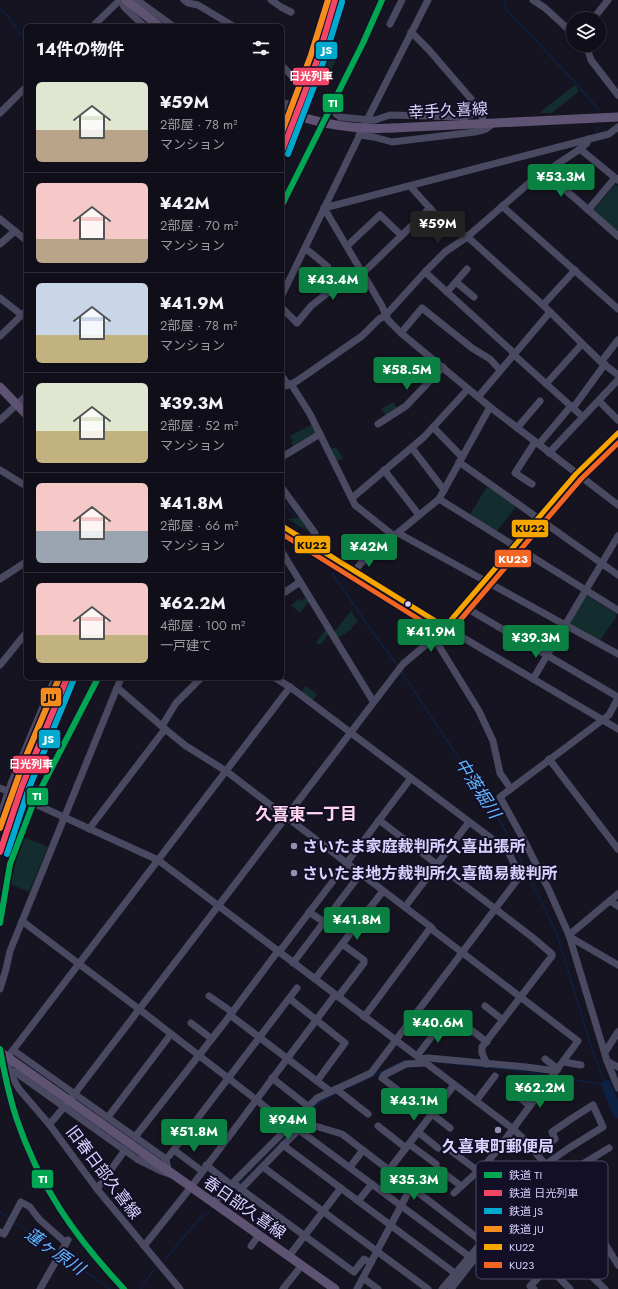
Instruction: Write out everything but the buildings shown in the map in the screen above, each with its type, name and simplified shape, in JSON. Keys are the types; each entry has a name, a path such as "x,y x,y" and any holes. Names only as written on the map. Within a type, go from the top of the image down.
{"main road":[{"path":"126,0 156,24"},
{"name":"幸手久喜線","path":"284,111 305,118 332,124 364,128 393,128 484,123 618,122"},
{"path":"0,387 24,412"},
{"name":"春日部久喜線","path":"4,1054 335,1289"}],"street":[{"path":"95,24 122,0 125,8 142,24"},
{"path":"137,0 170,24"},
{"path":"184,0 188,3 197,1 230,24"},
{"path":"271,0 281,8 291,12"},
{"path":"390,24 402,0"},
{"path":"284,291 359,135 428,0"},
{"path":"533,0 545,8 566,27"},
{"path":"599,12 608,0"},
{"path":"411,32 429,50 478,107 484,123"},
{"path":"588,52 591,60 618,95"},
{"path":"284,68 299,86 284,119"},
{"path":"0,113 24,89"},
{"path":"284,103 291,105"},
{"path":"334,109 336,114 340,117 367,120 375,120 390,115 465,117 479,113"},
{"path":"324,208 609,134 618,122"},
{"path":"359,135 392,142 475,132 486,129 494,123"},
{"path":"588,139 587,143 580,149 529,183 467,237 445,252 424,272 385,316 379,319 362,336 287,385 310,414 355,505 396,534 618,654"},
{"path":"580,149 617,179 588,210"},
{"path":"545,172 618,236"},
{"path":"410,186 443,221 467,237 543,305 582,344 618,375"},
{"path":"502,206 617,305"},
{"path":"324,208 382,306 385,316 401,333 490,407 576,474 617,503"},
{"path":"363,273 430,208"},
{"path":"347,246 380,215 401,235"},
{"path":"0,219 24,239"},
{"path":"0,244 15,232"},
{"path":"284,310 297,323 311,306 330,291 323,279 328,271 328,267 305,249"},
{"path":"447,292 467,269"},
{"path":"543,305 575,270"},
{"path":"424,272 583,417"},
{"path":"456,282 474,297"},
{"path":"0,336 24,313 1,300"},
{"path":"401,333 422,308 472,348 490,360 500,370"},
{"path":"478,397 550,312"},
{"path":"532,484 515,473 537,443 572,407 618,340"},
{"path":"546,384 582,344"},
{"path":"378,424 406,406 443,367"},
{"path":"549,453 618,380"},
{"path":"352,498 412,448 434,427 468,389"},
{"path":"0,420 24,398"},
{"path":"517,428 540,401"},
{"path":"599,401 618,420"},
{"path":"355,571 361,563 439,499 490,407"},
{"path":"434,427 461,460 538,518 618,575"},
{"path":"49,1124 56,1118 396,672 445,627 576,474 618,433"},
{"path":"284,456 320,434"},
{"path":"412,448 444,490"},
{"path":"0,470 24,484"},
{"path":"384,470 419,515"},
{"path":"284,491 315,533 310,543"},
{"path":"439,499 618,610"},
{"path":"284,527 445,627 618,729"},
{"path":"533,679 618,536"},
{"path":"284,555 374,701"},
{"path":"0,579 24,563"},
{"path":"284,593 300,582"},
{"path":"463,606 618,698 610,714 603,720 500,797 549,890 569,936 607,1061 618,1088"},
{"path":"0,665 24,635"},
{"path":"434,638 479,712 493,742 500,773 511,789"},
{"path":"0,816 12,780 54,680"},
{"path":"0,989 9,954 120,680"},
{"path":"89,829 163,727 176,703 199,680"},
{"path":"214,1202 263,1167 283,1145 309,1107 317,1098 336,1091 371,1073 520,876 508,852 351,732 279,680"},
{"path":"4,1054 13,1050 290,687"},
{"path":"117,688 186,746 226,771 286,816 431,927 434,931 520,998 578,1041 564,1062 498,1149 487,1161"},
{"path":"549,759 618,849"},
{"path":"135,1137 212,1039 278,951 310,912 411,778"},
{"path":"0,788 158,860 513,1129 544,1161"},
{"path":"378,820 496,908 532,936 552,954 552,956 482,1047 482,1053 488,1064"},
{"path":"405,907 469,822"},
{"path":"293,963 361,873"},
{"path":"315,979 383,890"},
{"path":"569,936 618,894"},
{"path":"610,900 618,906"},
{"path":"310,912 324,922"},
{"path":"22,921 256,1100 350,1167 470,1257"},
{"path":"364,1017 431,927"},
{"path":"569,936 618,965"},
{"path":"144,1246 191,1187 316,1020 364,963 364,960 342,944"},
{"path":"297,988 172,1153 237,1186 354,1272 364,1259 371,1263"},
{"path":"209,996 317,1081 336,1091 368,1114"},
{"path":"290,999 345,1043 317,1081"},
{"path":"485,1006 503,1020"},
{"path":"420,1059 445,1019"},
{"path":"191,1023 212,1039"},
{"path":"462,1023 487,1042"},
{"path":"605,1052 618,1032"},
{"path":"108,1117 171,1034"},
{"path":"13,1050 166,1158 168,1170"},
{"name":"旧春日部久喜線","path":"4,1054 13,1080 19,1089 49,1124 97,1189 180,1289"},
{"path":"399,1091 382,1078 384,1075 406,1064 428,1058 555,1073"},
{"path":"545,1059 555,1073"},
{"path":"607,1061 618,1067"},
{"path":"564,1062 582,1065"},
{"path":"10,1071 14,1072 138,1159 160,1171 176,1176"},
{"path":"476,1101 495,1076"},
{"path":"272,1078 309,1107"},
{"path":"389,1170 454,1085"},
{"path":"519,1097 530,1106"},
{"path":"413,1099 450,1128"},
{"path":"536,1152 555,1139 552,1132 571,1118 593,1105 603,1127 550,1161"},
{"path":"237,1186 295,1128 305,1124 342,1134 476,1237"},
{"path":"378,1126 436,1166 461,1186"},
{"path":"418,1132 438,1148"},
{"path":"283,1145 391,1225 453,1282"},
{"path":"588,1161 609,1148"},
{"path":"97,1189 125,1150"},
{"path":"350,1167 363,1150"},
{"path":"450,1150 476,1170"},
{"path":"263,1167 428,1289"},
{"path":"454,1193 476,1173"},
{"path":"358,1201 372,1184"},
{"path":"357,1289 411,1186"},
{"path":"289,1256 340,1188"},
{"path":"0,1232 4,1234 22,1202 30,1207 39,1219 67,1241 40,1289"},
{"path":"251,1246 259,1235"},
{"path":"608,1249 618,1265"},
{"path":"453,1282 476,1250"},
{"path":"442,1289 453,1282 476,1258"},
{"path":"283,1289 302,1265"},
{"path":"363,1278 378,1289"},
{"path":"534,1289 530,1286 537,1279"},
{"path":"560,1279 570,1289"},
{"path":"594,1279 605,1289"}],"green space":[{"path":"331,53 338,57 325,81 320,77"},
{"path":"575,85 579,91 552,113 539,113"},
{"path":"616,184 618,186 618,232 593,210"},
{"path":"393,402 398,409 387,417 381,409"},
{"path":"313,424 318,433 294,448 291,442 293,441 290,436"},
{"path":"336,447 343,458 336,462 331,449"},
{"path":"489,487 515,505 515,508 496,531 471,516 471,513 486,488"},
{"path":"301,517 312,534 288,519"},
{"path":"585,596 588,596 615,613 616,617 599,641 570,624 570,621"},
{"path":"306,597 309,601 300,613 291,605 299,599 301,601"},
{"path":"351,611 358,622 351,627 352,629 338,638 334,632"},
{"path":"326,629 329,634 320,645 316,643"},
{"path":"306,686 317,694 313,701 301,692"},
{"path":"24,837 48,847 29,892 10,884"}],"waterway":[{"path":"504,0 506,9 599,110"},
{"name":"中落堀川","path":"0,9 24,38"},
{"path":"595,132 600,127"},
{"name":"中落堀川","path":"284,502 295,517"},
{"name":"中落堀川","path":"332,573 398,666"},
{"name":"中落堀川","path":"401,671 505,829 544,906 560,944 594,1056 606,1085"},
{"name":"蓮ヶ原川","path":"350,1087 406,1060"},
{"name":"蓮ヶ原川","path":"438,1062 513,1070 549,1076"},
{"name":"蓮ヶ原川","path":"555,1076 606,1085"},
{"name":"中落堀川","path":"606,1085 618,1113"},
{"name":"蓮ヶ原川","path":"297,1126 321,1101 337,1093"},
{"name":"蓮ヶ原川","path":"240,1184 293,1130"},
{"name":"蓮ヶ原川","path":"225,1197 236,1188"},
{"name":"蓮ヶ原川","path":"0,1212 10,1219"},
{"name":"蓮ヶ原川","path":"165,1259 200,1218 209,1212"},
{"name":"蓮ヶ原川","path":"13,1221 58,1252"},
{"name":"蓮ヶ原川","path":"62,1255 110,1289"},
{"name":"蓮ヶ原川","path":"141,1289 156,1267"}],"rail line":[{"name":"JU","path":"284,127 311,55 328,0"},
{"name":"日光列車","path":"284,146 318,58 335,0"},
{"name":"TI","path":"284,201 363,43 382,0"},
{"name":"JS","path":"288,154 324,60 342,2"},
{"name":"JU","path":"0,828 24,761 58,680"},
{"name":"日光列車","path":"0,852 22,786 66,680"},
{"name":"TI","path":"0,923 10,864 33,804 97,680"},
{"name":"JS","path":"7,854 29,788 73,681"},
{"name":"TI","path":"0,1049 16,1117 25,1142 47,1188 74,1230 106,1270 124,1289"}],"transit line":[{"name":"KU22","path":"445,627 576,474 618,433"},
{"name":"KU23","path":"450,632 581,479 618,443"},
{"name":"KU22","path":"284,527 445,627"},
{"name":"KU23","path":"284,535 441,633"}],"place":[{"name":"さいたま家庭裁判所久喜出張所","path":"294,846"},
{"name":"さいたま地方裁判所久喜簡易裁判所","path":"294,873"},
{"name":"久喜東町郵便局","path":"498,1130"}],"district":[{"name":"久喜東一丁目","path":"306,814"}]}
